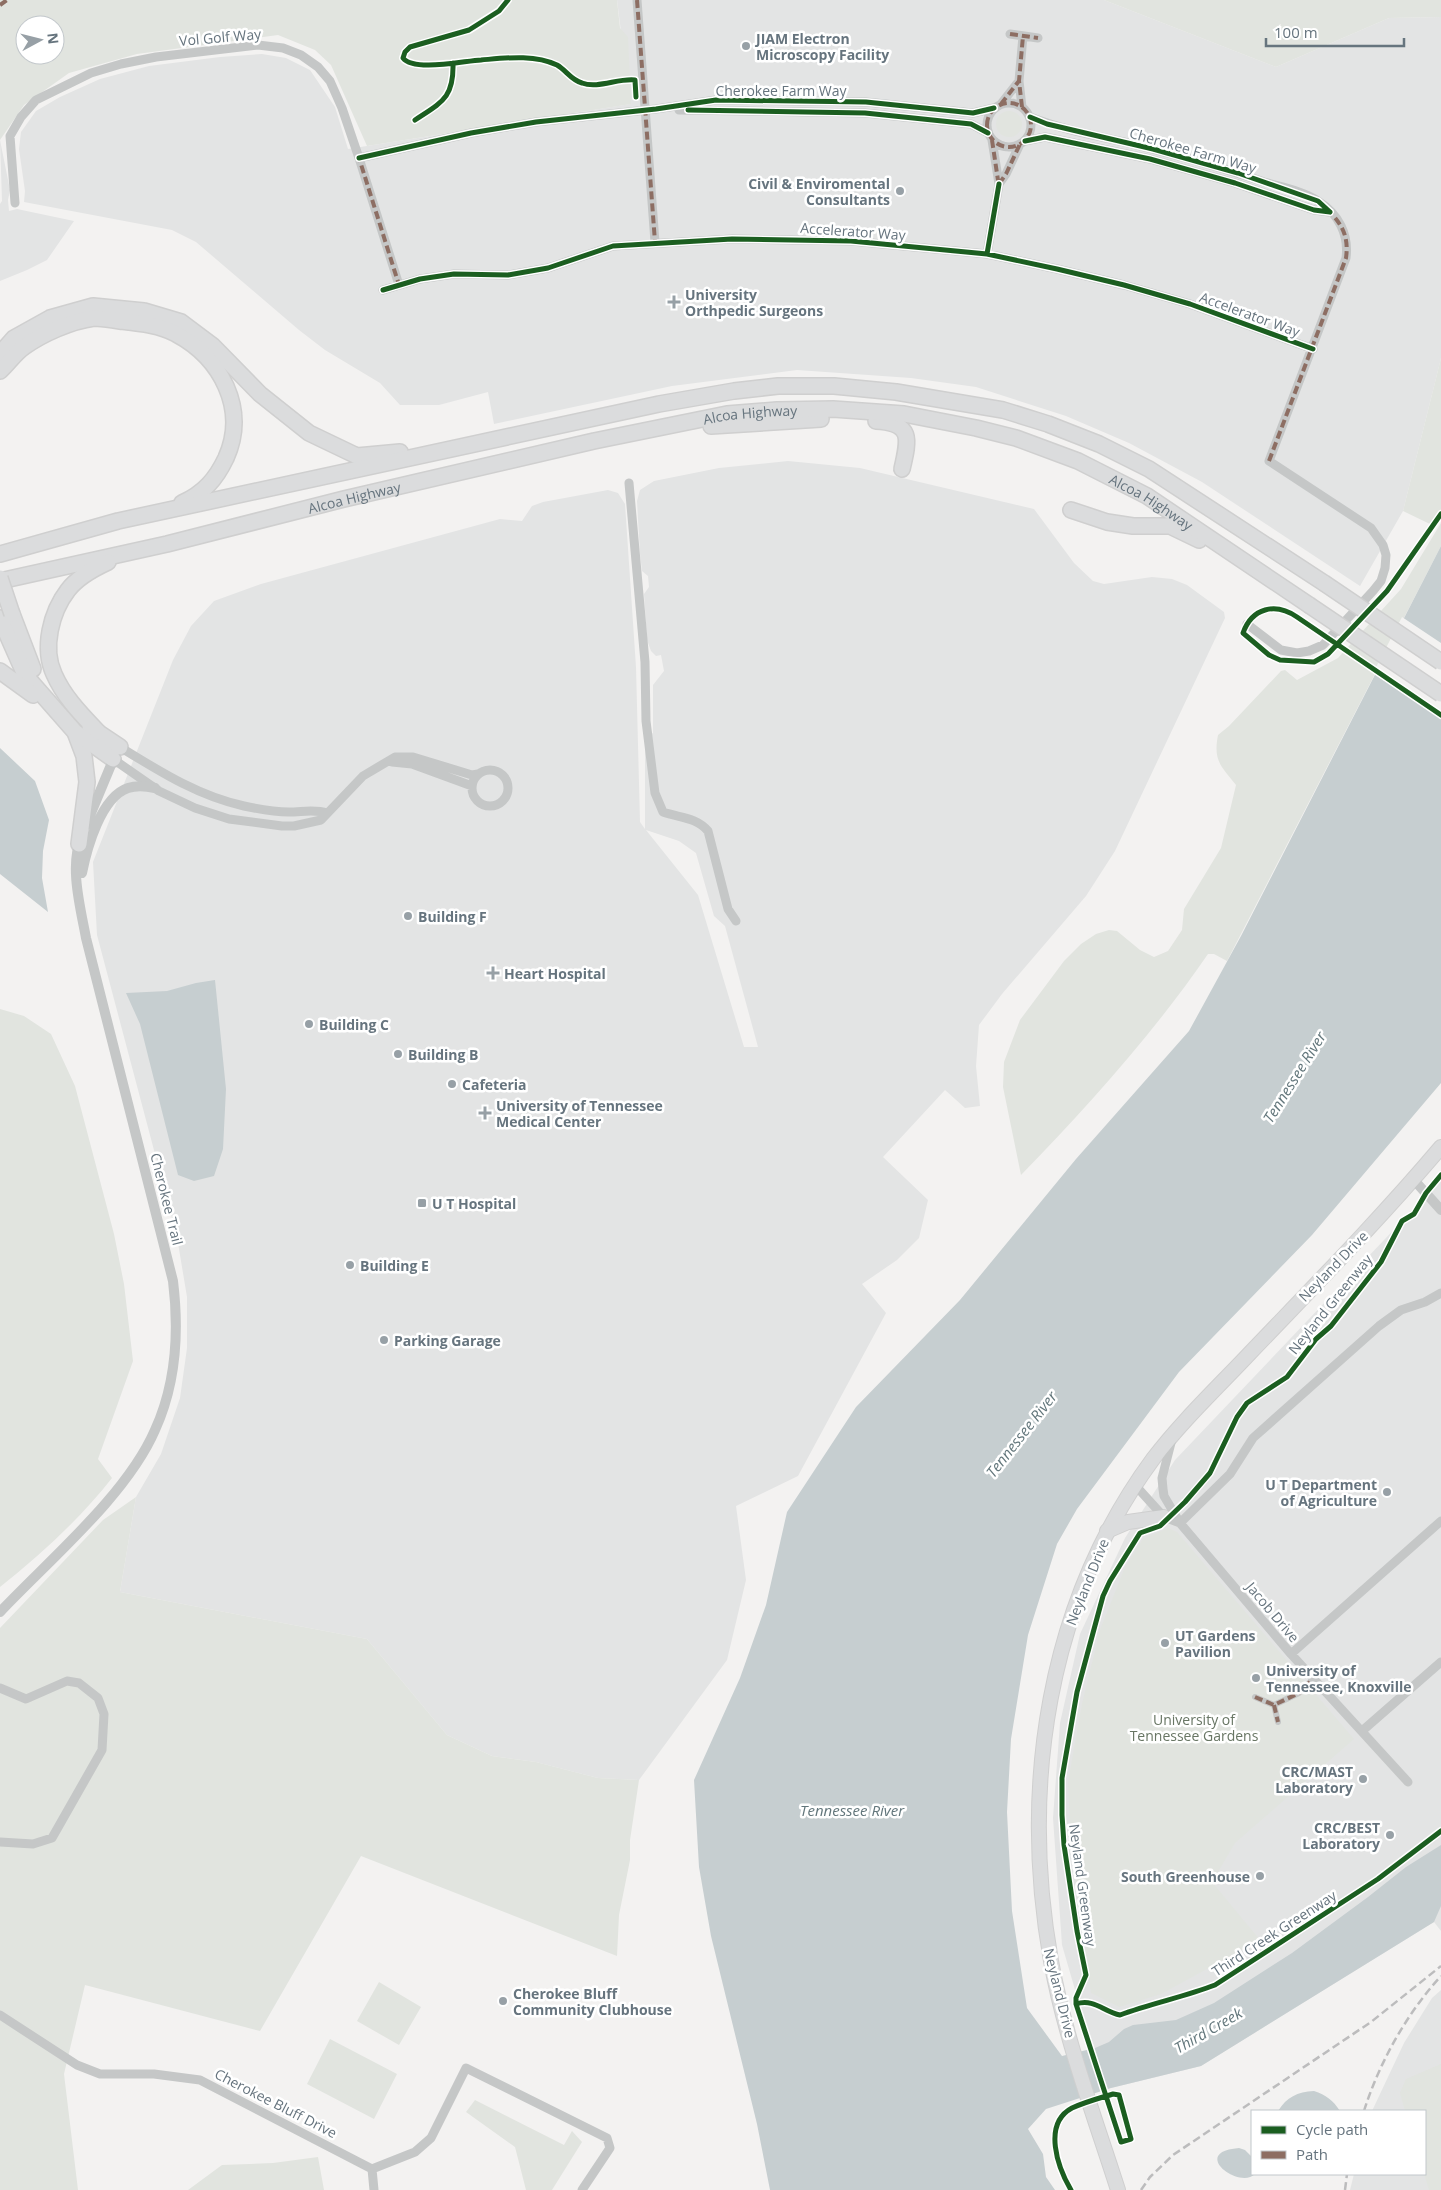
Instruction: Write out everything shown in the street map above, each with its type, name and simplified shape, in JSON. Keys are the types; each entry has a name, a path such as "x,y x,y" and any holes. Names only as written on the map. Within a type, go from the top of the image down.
{"highway":[{"path":"0,354 14,338 50,318 93,306 144,311 181,322 213,346 260,394 309,433 357,456 422,450 563,426"},
{"path":"0,371 22,348 55,329 94,318 141,323 175,334 206,356 228,386 234,417 232,445 218,476 195,497 160,512"},
{"name":"Alcoa Highway","path":"0,554 118,521 659,404 734,391 778,386 834,386 896,392 1003,410 1048,424 1099,444 1149,469 1441,662"},
{"name":"Alcoa Highway","path":"0,579 125,553 416,481 728,414 813,409 904,414 1016,438 1078,461 1147,496 1441,694"},
{"path":"652,429 825,418 882,421 902,426 905,432 906,450 902,469"},
{"path":"1071,510 1107,522 1133,526 1170,526 1197,539 1266,585 1282,587"},
{"path":"116,753 66,696 53,672 48,647 53,616 68,589 95,568 125,553"},
{"path":"0,579 4,617 26,675 75,732 84,756 87,782 79,844"},
{"path":"4,617 33,669 57,699 78,720 98,732"},
{"path":"0,671 20,684 75,732 116,753"}],"main road":[{"name":"Neyland Drive","path":"1118,2190 1059,1998 1045,1924 1040,1880 1040,1793 1043,1748 1057,1663 1074,1607 1107,1532 1135,1486 1172,1436 1414,1180 1441,1147"},
{"path":"1107,1532 1128,1522 1164,1517"}],"street":[{"path":"638,0 655,242"},
{"path":"1010,34 1038,38"},
{"path":"999,184 1022,142 1031,130 1030,117 1022,107 1018,81 1023,36"},
{"name":"Vol Golf Way","path":"15,203 10,136 20,117 36,100 91,73 122,64 156,57 258,45 282,48 302,55 318,67 330,81 360,158 399,285"},
{"path":"987,254 999,184 987,119 1018,81"},
{"name":"Cherokee Farm Way","path":"360,158 471,133 536,122 656,109 716,100 772,99 866,102 973,113 998,106"},
{"path":"998,106 1008,102 1022,107"},
{"name":"Cherokee Farm Way","path":"656,109 865,113 971,124 990,136"},
{"name":"Cherokee Farm Way","path":"1030,117 1047,124 1153,149 1238,173 1318,201 1340,223 1346,235 1347,252 1313,349 1269,461 1371,528 1383,545 1386,555 1385,568 1381,581 1373,592 1323,645 1309,651 1281,650 1247,624"},
{"path":"990,136 1005,147 1022,142"},
{"name":"Cherokee Farm Way","path":"1022,142 1045,137 1150,159 1235,183 1314,210 1330,212"},
{"name":"Accelerator Way","path":"383,290 420,279 454,274 508,275 548,268 613,246 655,242 785,238 851,241 987,254 1124,285 1190,304 1313,349"},
{"path":"629,483 646,662 646,721 655,793 663,812 689,818 701,824 708,831 728,909 736,921"},
{"path":"116,753 155,788 195,808 229,819 294,826 321,820 363,776 395,756 404,756 472,775 494,770 504,776 509,787 505,798 496,806 484,805 475,798 472,786 478,774"},
{"path":"116,753 203,793 244,806 287,812 318,810 327,813"},
{"name":"Cherokee Trail","path":"0,1612 101,1508 138,1462 155,1430 168,1388 173,1361 176,1309 173,1281 91,959 78,894 79,844 116,753"},
{"path":"384,763 402,762 412,764 472,786"},
{"path":"78,894 86,853 109,802 118,793 129,787 155,788"},
{"path":"1414,1180 1441,1210"},
{"path":"1180,1523 1230,1474 1253,1438 1379,1326 1401,1310 1425,1302 1441,1293"},
{"name":"Jacob Drive","path":"1172,1436 1162,1478 1163,1489 1168,1504 1180,1523 1291,1654 1408,1782"},
{"name":"Jacob Drive","path":"1135,1486 1164,1517 1180,1523"},
{"path":"1291,1654 1441,1521"},
{"path":"1362,1731 1441,1662"},
{"path":"0,1688 26,1699 66,1681 79,1683 98,1698 104,1714 102,1750 52,1838 33,1844 0,1842"},
{"path":"1255,1697 1274,1704 1299,1693 1310,1682"},
{"path":"1274,1704 1278,1722"},
{"name":"Cherokee Bluff Drive","path":"0,2015 78,2066 100,2074 154,2074 200,2080 372,2169"},
{"path":"374,2190 372,2169 415,2152 431,2138 466,2068 607,2138 610,2148 582,2190"}],"shaded area":[{"path":"617,0 1104,0 1276,67 1389,18 1441,17 1441,358 1403,511 1360,586 1202,482 1129,443 1066,416 976,387 911,378 797,370 672,386 494,424 488,392 439,405 400,405 380,383 325,350 196,242 172,230 24,202 25,191 19,149 21,132 36,111 60,97 100,79 149,66 262,54 286,58 310,70 335,107 348,149 630,104"},
{"path":"0,140 10,190 8,200 9,211 17,209 74,221 47,260 0,281 0,204 2,201"},
{"name":"University of Tennessee Medical Center","path":"788,461 860,468 1034,509 1074,563 1093,581 1104,584 1152,577 1172,579 1187,585 1224,612 1225,618 1115,851 1086,896 1002,994 979,1025 976,1066 980,1106 965,1108 945,1090 883,1157 928,1200 919,1238 897,1260 862,1284 886,1313 798,1476 736,1506 746,1580 727,1660 639,1780 598,1778 536,1762 492,1756 447,1735 367,1639 120,1592 136,1497 161,1454 180,1398 187,1348 187,1297 177,1237 97,935 93,862 173,660 191,626 214,601 261,584 500,519 522,521 532,506 543,502 608,490 618,493 625,504 636,667 640,822 645,829 645,737 653,733 653,685 664,671 661,655 656,656 651,651 647,640 644,594 649,587 648,576 642,571 637,501 640,490 654,481 719,468","holes":["646,830 679,841 696,853 714,916 725,926 758,1047 744,1047 698,895"]},
{"name":"University of Tennessee, Knoxville","path":"1441,1180 1441,1931 1434,1922 1201,2066 1111,2088 1087,2031 1062,1945 1053,1818 1060,1723 1080,1634 1125,1538 1175,1460"},
{"path":"1441,1990 1441,2190 1350,2190 1354,2175 1426,2175 1426,2110 1372,2110 1404,2043 1432,1998"}],"green space":[{"path":"0,0 617,0 620,28 628,37 631,104 367,146 331,65 315,50 278,35 137,54 69,73 24,105 0,140"},
{"path":"1104,0 1441,0 1441,17 1389,18 1276,67"},
{"path":"1009,111 1018,115 1022,124 1018,133 1009,137 1000,133 996,124 1000,115"},
{"path":"1441,358 1441,512 1432,525 1403,511"},
{"path":"1441,523 1441,546 1227,961 1214,954 1208,954 1165,1013 1119,1069 1021,1175 1003,1087 1004,1062 1020,1020 1064,961 1081,944 1096,934 1109,930 1117,931 1140,950 1154,957 1168,951 1182,930 1184,909 1221,848 1236,785 1220,763 1217,751 1218,735 1229,726 1281,671 1285,670 1297,680 1338,658 1401,589"},
{"path":"0,1009 24,1016 51,1034 75,1086 114,1234 124,1284 133,1361 98,1459 112,1478 87,1508 59,1536 0,1587"},
{"path":"136,1497 120,1592 367,1639 447,1735 492,1756 536,1762 598,1778 639,1780 630,1840 630,1860 619,1915 617,1956 361,1856 260,2031 85,1985 64,2074 78,2190 0,2190 0,1628 103,1520"},
{"name":"University of Tennessee Gardens","path":"1168,1528 1177,1532 1354,1739 1235,1843 1212,1882 1260,1940 1161,1994 1119,2007 1091,1993 1071,1845 1068,1782 1082,1704 1100,1630 1125,1567 1143,1539"},
{"path":"379,1982 421,2007 399,2045 357,2021"},
{"path":"330,2039 397,2074 374,2119 307,2084"},
{"path":"1441,2064 1441,2190 1429,2190 1424,2175 1426,2175 1426,2110 1405,2110 1400,2093 1406,2079"},
{"path":"475,2100 564,2145 572,2131 582,2142 552,2190 526,2190 515,2147 466,2112"},
{"path":"318,2157 324,2190 188,2190 222,2165 273,2163"}],"water":[{"name":"Tennessee River","path":"1441,546 1441,1083 1312,1235 1179,1372 1077,1509 1057,1544 1028,1635 1011,1739 1007,1812 1012,1911 1027,2008 1062,2056 1095,2048 1109,2042 1124,2029 1133,2025 1176,2020 1214,2003 1292,1953 1406,1867 1441,1845 1441,1906 1434,1922 1201,2066 1111,2088 1046,2109 1028,2129 1043,2154 1046,2177 1055,2190 770,2190 757,2124 711,1936 699,1867 694,1780 740,1678 766,1605 787,1512 856,1407 960,1300 1076,1159 1189,1031 1241,936"},
{"path":"0,748 35,781 49,820 43,851 42,878 48,912 0,874"},
{"path":"215,980 226,1089 223,1149 214,1176 194,1181 178,1175 140,1024 126,993 167,991"},
{"path":"1314,2091 1322,2094 1329,2098 1339,2110 1279,2110 1293,2096"},
{"path":"1239,2148 1245,2150 1251,2156 1251,2175 1253,2175 1248,2178 1239,2177 1230,2174 1222,2168 1218,2162 1218,2156 1225,2151"}],"pier":[{"path":"1402,617 1441,643 1441,719 1373,673"}],"railway":[{"path":"1141,2190 1150,2177 1173,2155 1371,2022 1441,1966"},
{"path":"1364,2110 1370,2093 1395,2039 1417,2006 1441,1976"},
{"path":"1345,2190 1347,2175"}],"marked path":[{"path":"0,5 7,0"},
{"path":"637,0 655,242"},
{"path":"1010,34 1038,38"},
{"path":"1022,107 1019,81 1023,36"},
{"path":"1001,104 1019,81"},
{"path":"1013,103 1025,109 1030,116 1031,125 1030,134 1025,141 1018,146 1005,147 997,144 990,137 987,121 990,113 997,106 1013,103"},
{"path":"992,140 999,187"},
{"path":"999,184 1006,174 1020,144"},
{"path":"363,157 359,158 399,285"},
{"path":"1269,461 1346,258 1347,250 1343,231 1337,220 1327,209"},
{"path":"1255,1697 1274,1705 1299,1693 1310,1682"},
{"path":"1274,1705 1278,1722"}],"cycle path":[{"path":"508,0 499,11 469,30 410,47 405,52 403,58 409,62 428,65 510,58 539,59 557,65 575,80 588,85 635,80 636,97"},
{"path":"415,120 439,103 449,92 453,75 453,63"},
{"path":"359,158 471,133 536,122 656,109 716,100 866,102 973,113 994,108"},
{"path":"688,110 865,113 971,124 988,133"},
{"path":"1030,117 1047,124 1153,149 1238,173 1318,201 1330,212"},
{"path":"1025,141 1045,137 1150,159 1235,183 1314,210 1330,212"},
{"path":"987,254 999,184"},
{"path":"383,290 420,279 454,274 508,275 548,268 613,246 732,239 851,241 987,254 1057,269 1124,285 1190,304 1313,349"},
{"path":"1441,514 1387,591 1328,654 1314,662 1280,660 1269,655 1243,633 1252,618 1258,613 1273,609 1289,612 1297,617 1441,715"},
{"name":"Neyland Greenway","path":"1071,2190 1061,2170 1055,2147 1057,2124 1063,2115 1072,2108 1092,2100 1098,2099 1103,2097 1108,2096 1113,2094 1119,2095 1131,2139 1121,2142 1076,2004 1076,1998 1086,1975 1077,1931 1064,1845 1062,1815 1062,1778 1077,1692 1103,1596 1110,1581 1140,1533 1160,1526 1185,1502 1210,1473 1237,1417 1247,1403 1287,1377 1316,1339 1331,1326 1381,1262 1402,1221 1414,1214 1426,1193 1441,1175"},
{"name":"Third Creek Greenway","path":"1076,2004 1094,2004 1120,2015 1215,1985 1378,1879 1441,1831"}],"place":[{"name":"JIAM Electron Microscopy Facility","path":"746,46"},
{"name":"Civil & Enviromental Consultants","path":"900,191"},
{"name":"University Orthpedic Surgeons","path":"674,302"},
{"name":"Building F","path":"408,916"},
{"name":"Heart Hospital","path":"493,973"},
{"name":"Building C","path":"309,1024"},
{"name":"Building B","path":"398,1054"},
{"name":"Cafeteria","path":"452,1084"},
{"name":"University of Tennessee Medical Center","path":"485,1113"},
{"name":"U T Hospital","path":"422,1203"},
{"name":"Building E","path":"350,1265"},
{"name":"Parking Garage","path":"384,1340"},
{"name":"U T Department of Agriculture","path":"1387,1492"},
{"name":"UT Gardens Pavilion","path":"1165,1643"},
{"name":"University of Tennessee, Knoxville","path":"1256,1678"},
{"name":"CRC/MAST Laboratory","path":"1363,1779"},
{"name":"CRC/BEST Laboratory","path":"1390,1835"},
{"name":"South Greenhouse","path":"1260,1876"},
{"name":"Cherokee Bluff Community Clubhouse","path":"503,2001"}],"water label":[{"name":"Third Creek","path":"1208,2030"}]}
